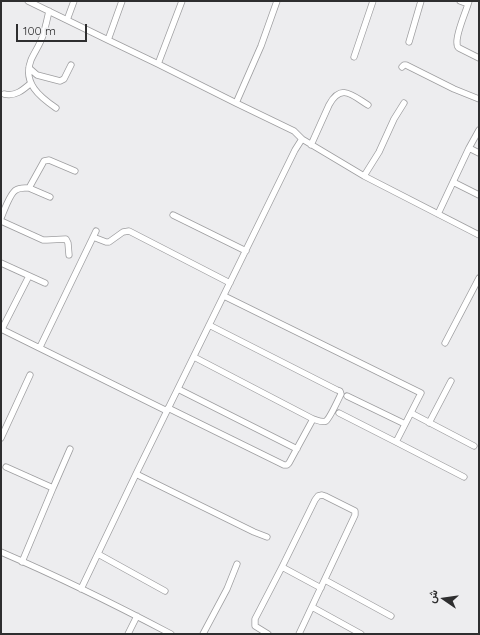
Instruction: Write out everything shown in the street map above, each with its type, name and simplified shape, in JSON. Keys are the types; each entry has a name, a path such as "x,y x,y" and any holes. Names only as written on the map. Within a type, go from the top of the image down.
{"street":[{"path":"28,1 158,64 236,104 294,131 311,145 364,176 479,235"},
{"path":"67,20 74,1"},
{"path":"108,40 122,1"},
{"path":"158,64 182,1"},
{"path":"236,104 261,46 277,1"},
{"path":"354,57 373,1"},
{"path":"409,42 421,1"},
{"path":"460,1 469,2 458,35 457,47 479,58"},
{"path":"49,11 42,38 30,61 29,68 31,83 38,94 56,108"},
{"path":"29,68 37,75 62,81 64,80 71,65"},
{"path":"402,67 406,65 479,99"},
{"path":"4,94 14,94 24,89 31,83"},
{"path":"311,145 332,99 338,94 347,92 368,105"},
{"path":"364,176 379,152 394,119 404,103"},
{"path":"438,214 479,130"},
{"path":"81,589 209,325 302,138"},
{"path":"469,148 479,153"},
{"path":"29,188 42,163 46,160 75,171"},
{"path":"453,182 479,195"},
{"path":"50,197 29,188 20,188 12,193 1,220 43,240 66,239 68,243 69,255"},
{"path":"173,215 246,251"},
{"path":"40,347 96,231"},
{"path":"93,237 109,242 123,232 129,231 230,283"},
{"path":"1,263 45,283"},
{"path":"29,276 1,329 281,465 287,465 289,463 313,419"},
{"path":"445,343 479,278"},
{"path":"224,296 421,393 396,442"},
{"path":"194,357 313,419 322,422 327,420 341,394 340,391 209,325"},
{"path":"1,438 30,375"},
{"path":"429,422 450,381"},
{"path":"178,389 296,449"},
{"path":"347,396 405,424"},
{"path":"339,413 464,477"},
{"path":"411,413 474,446"},
{"path":"22,562 70,449"},
{"path":"6,468 53,488"},
{"path":"136,474 267,537"},
{"path":"268,634 255,626 255,619 315,500 318,496 322,495 355,511 355,515 299,634"},
{"path":"1,552 137,616 171,634"},
{"path":"98,554 165,591"},
{"path":"203,634 227,589 237,564"},
{"path":"282,567 321,588"},
{"path":"325,580 391,616"},
{"path":"312,607 361,634"},
{"path":"128,634 137,616"}]}
